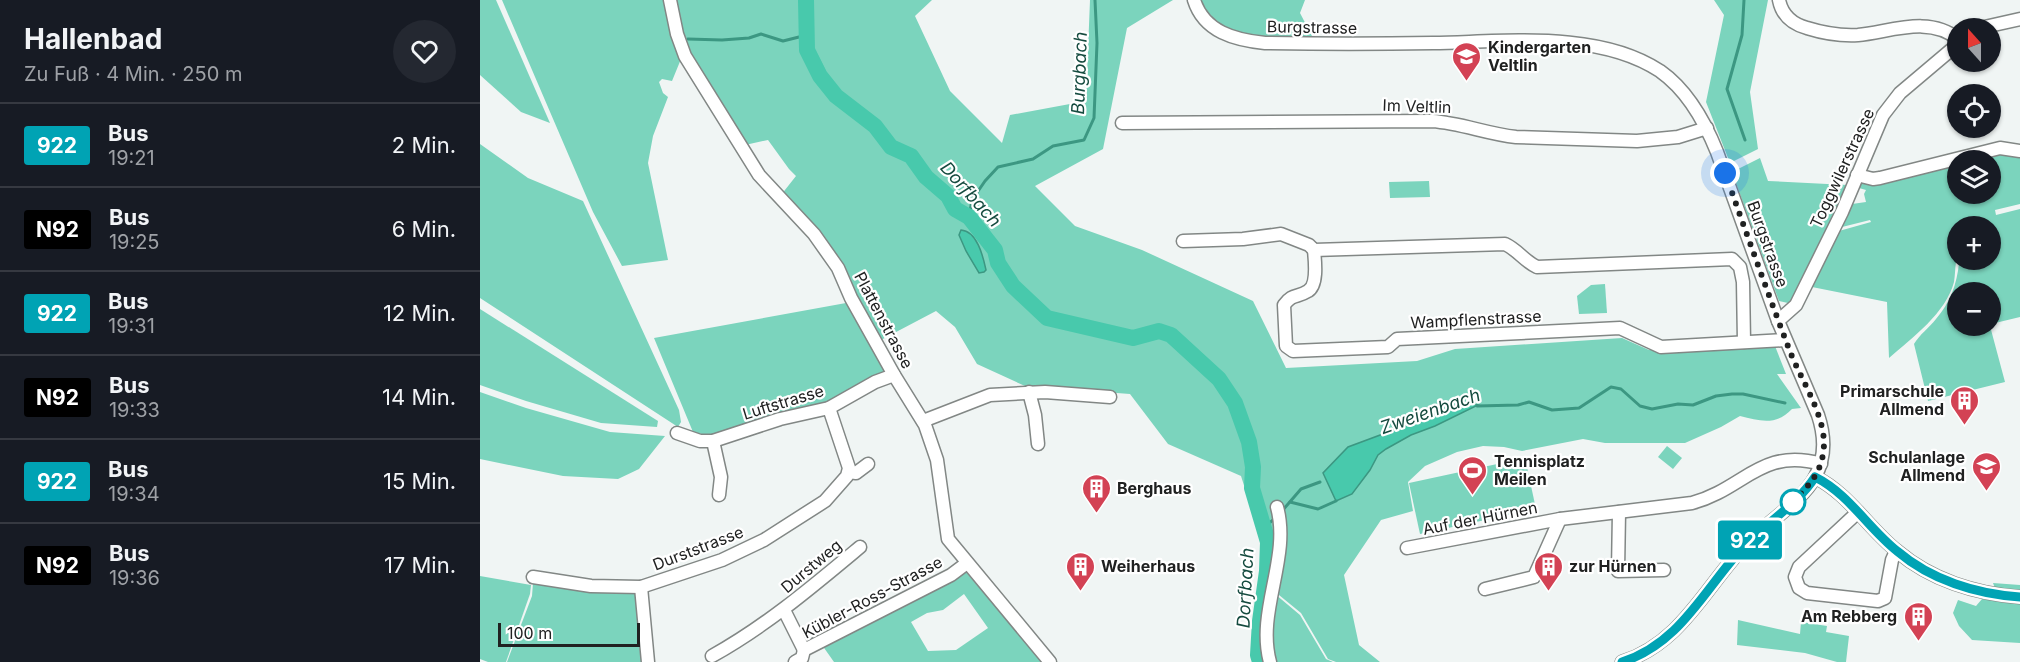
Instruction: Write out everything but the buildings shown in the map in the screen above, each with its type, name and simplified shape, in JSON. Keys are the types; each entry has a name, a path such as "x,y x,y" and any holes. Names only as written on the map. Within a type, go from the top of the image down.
{"street":[{"name":"Plattenstrasse","path":"670,0 677,34 685,56 759,175 814,234 838,268 851,298 923,421 934,450 948,539 1050,662"},
{"name":"Burgstrasse","path":"1194,0 1201,14 1216,31 1232,37 1264,43 1533,42 1600,46 1630,56 1661,72 1678,88 1707,128 1785,340 1822,428 1823,452 1815,477 1801,494 1749,541 1685,621 1660,644 1622,662"},
{"path":"1779,0 1785,15 1793,22 1818,32 1849,35 1930,26 1947,32"},
{"path":"2001,23 2020,19"},
{"name":"Toggwilerstrasse","path":"1778,321 1796,305 1842,212 1882,115 1900,93 1947,53"},
{"name":"Im Veltlin","path":"1122,123 1432,121 1516,137 1637,141 1678,137 1707,128"},
{"path":"1857,175 1873,179 1880,178 2000,148 2020,151"},
{"path":"1183,241 1243,239 1281,234 1309,245 1314,250 1505,244 1514,248 1528,263 1537,267 1732,259 1740,267 1743,282 1744,342"},
{"name":"Wampflenstrasse","path":"1314,250 1314,285 1308,291 1291,296 1284,305 1286,346 1293,351 1388,347 1397,339 1620,328 1661,347 1785,340"},
{"name":"Luftstrasse","path":"713,441 780,419 829,408 876,382 894,375"},
{"path":"1029,392 1038,444"},
{"path":"923,421 990,395 1029,392 1110,397"},
{"path":"829,408 849,472"},
{"path":"677,433 700,441 713,441 721,477 719,495"},
{"name":"Auf der Hürnen","path":"1407,548 1560,519 1676,506 1707,499 1768,464 1782,460 1802,460 1821,464"},
{"name":"Durststrasse","path":"533,577 591,586 641,586 722,560 764,540 825,501 849,472 856,473 868,464"},
{"path":"1815,477 1832,486 1896,551 1924,570 1959,586 1996,595 2020,597"},
{"path":"1270,662 1267,631 1280,551 1281,523 1277,507"},
{"path":"1619,512 1618,571 1664,570"},
{"path":"1858,512 1798,567 1795,577 1799,588 1807,593 1878,601 1885,598 1892,560 1896,551"},
{"name":"Auf der Hürnen","path":"1485,589 1534,577 1560,519"},
{"name":"Durstweg","path":"712,657 784,610 860,548"},
{"name":"Kübler-Ross-Strasse","path":"795,662 802,658 804,650 951,575 967,563"},
{"path":"641,586 648,662"},
{"name":"Durstweg","path":"784,610 804,650"}],"shaded area":[{"path":"480,0 496,0 550,123 521,112 480,75"},
{"path":"502,0 666,0 681,59 672,81 662,79 659,82 663,93 668,97 653,136 648,163 668,260 622,266 593,212"},
{"path":"675,0 932,0 915,16 950,91 1002,143 1010,115 1086,101 1090,0 1173,0 1127,28 1103,149 1035,186 1075,226 1142,250 1253,301 1286,368 1417,361 1455,349 1622,338 1649,350 1775,346 1786,374 1777,374 1801,408 1792,409 1780,418 1768,421 1740,416 1685,443 1605,443 1583,439 1522,451 1483,446 1457,452 1425,466 1408,482 1413,511 1381,520 1344,575 1359,645 1380,662 1336,662 1328,659 1301,613 1279,595 1241,476 1168,444 1130,394 1025,386 977,364 955,327 936,311 879,341 859,305 781,195 796,176 768,140 745,145 689,52 683,37"},
{"path":"1199,0 1305,0 1300,13 1313,38 1249,36 1222,24"},
{"path":"1714,0 1768,0 1750,92 1758,149 1730,163 1706,102 1724,15"},
{"path":"480,144 528,178 583,201 679,410 681,422 678,427 480,298"},
{"path":"2001,152 2020,153 2020,204 1995,210 1996,215 2020,209 2020,317 2001,322 2001,282 1956,282 1958,270 2001,270 2001,216 1947,216 1947,270 1955,270 1954,282 1947,282 1947,298 1936,314 1889,358 1887,302 1812,287 1839,231 1871,222 1870,220 1842,227 1852,204 1866,202 1864,194 1866,190 1859,188 1860,183 1947,164 1947,204 2001,204"},
{"path":"1760,158 1768,181 1847,185 1796,295 1788,303 1779,301 1732,172"},
{"path":"1429,181 1430,197 1390,198 1389,182"},
{"path":"961,230 967,231 975,239 983,258 986,270 984,272 979,273 966,251 959,235"},
{"path":"1605,284 1607,313 1579,314 1577,296 1591,285"},
{"path":"846,303 885,371 855,386 825,406 710,436 693,432 654,338"},
{"path":"1947,303 1947,336 1993,336 2005,382 1928,401 1914,344"},
{"path":"480,309 658,421 657,427 601,423 480,385"},
{"path":"480,392 610,432 665,436 639,469 618,479 563,476 480,459"},
{"path":"1459,404 1478,405 1411,435 1386,449 1378,455 1352,494 1336,501 1323,473 1348,447"},
{"path":"1667,446 1682,458 1673,469 1658,457"},
{"name":"Tennisplatz Meilen","path":"1525,458 1536,509 1420,534 1409,483"},
{"path":"966,572 1042,662 834,662 822,645","holes":["964,594 988,628 956,650 928,651 911,622 927,613 943,610"]},
{"path":"480,576 531,585 530,594 506,662 488,662 480,659"},
{"path":"533,583 638,590 644,662 507,662 532,596"},
{"path":"1993,583 2020,585 2020,593 1996,591"},
{"path":"1275,594 1300,615 1326,659 1333,662 1274,662 1271,649"},
{"path":"1982,599 2020,602 2020,643 1972,640 1959,626 1953,613 1958,600 1976,606"},
{"path":"1738,620 1800,634 1801,622 1827,626 1826,632 1849,636 1846,662 1837,662 1805,653 1737,645"}],"waterway":[{"name":"Dorfbach","path":"806,0 807,50 820,76 836,96 875,126 891,147 911,156 926,177 948,196 955,209 969,217 995,250 998,263 1013,286 1047,318 1133,338 1159,331 1171,335 1219,379 1235,403 1249,442 1253,467 1252,488 1268,542 1267,571 1260,621 1258,655 1260,662"},
{"name":"Burgbach","path":"969,217 972,200 998,167 1033,159 1053,146 1084,140 1094,118 1097,43 1095,0"},
{"name":"Zweienbach","path":"1744,0 1742,35 1727,89 1745,140"},
{"path":"688,39 722,40 749,38 761,34 783,41 807,35"},
{"name":"Zweienbach","path":"1477,406 1518,405 1529,402 1552,410 1579,408 1611,387 1621,389 1640,406 1652,409 1678,404 1693,405 1716,396 1732,394 1743,394 1785,403"},
{"name":"Zweienbach","path":"1282,511 1301,489 1320,482"},
{"name":"Zweienbach","path":"1290,502 1318,509 1336,501"},
{"name":"Zweienbach","path":"1264,528 1274,519"}],"bus line":[{"name":"922","path":"1622,662 1660,644 1685,621 1749,541 1801,494 1815,477 1832,486 1896,551 1924,570 1959,586 1996,595 2020,597"}],"place":[{"name":"Kindergarten Veltlin","path":"1467,82"},
{"name":"Primarschule Allmend","path":"1965,426"},
{"name":"Schulanlage Allmend","path":"1986,492"},
{"name":"Tennisplatz Meilen","path":"1473,496"},
{"name":"Berghaus","path":"1096,514"},
{"name":"Weiherhaus","path":"1080,592"},
{"name":"zur Hürnen","path":"1548,592"},
{"name":"Am Rebberg","path":"1918,642"}],"route":[{"path":"1725,173 1778,321 1822,428 1821,464 1809,486 1793,502"}]}
